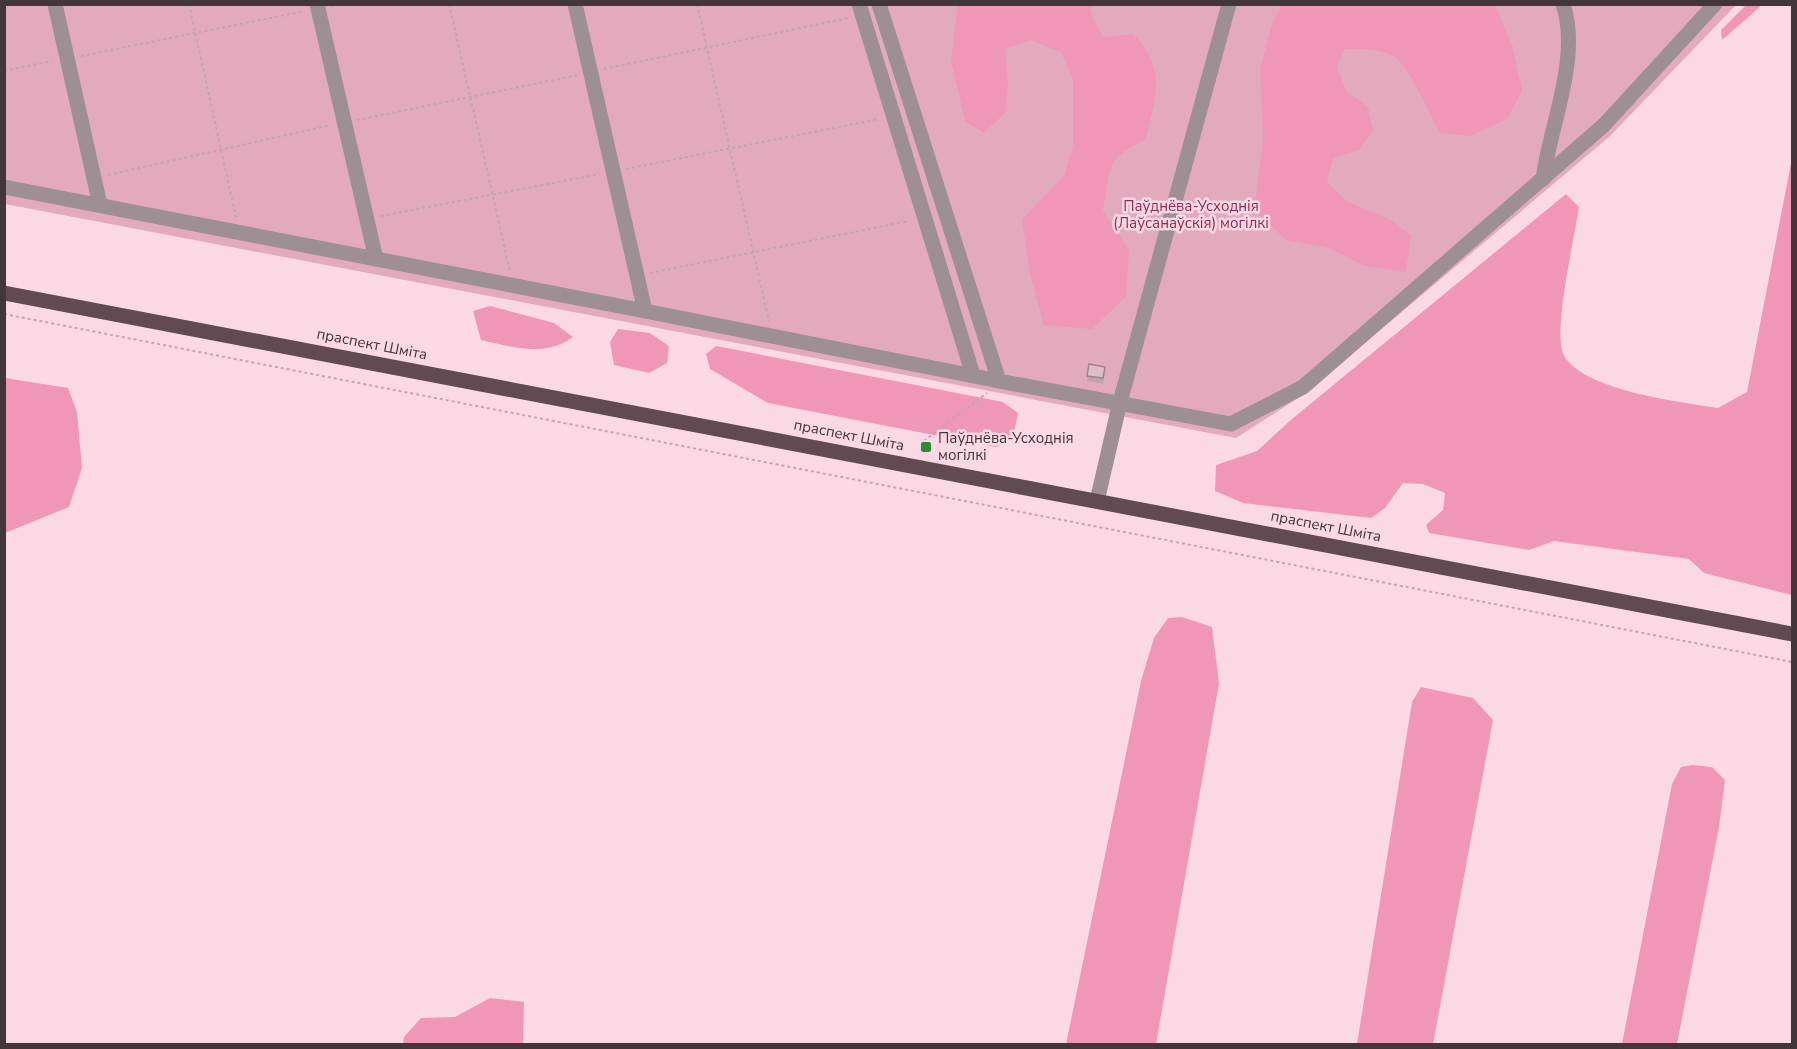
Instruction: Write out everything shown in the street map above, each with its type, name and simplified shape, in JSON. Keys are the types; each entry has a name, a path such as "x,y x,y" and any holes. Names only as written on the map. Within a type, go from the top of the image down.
{"main road":[{"name":"праспект Шміта","path":"4,293 1792,634"}],"lane":[{"path":"55,4 100,205"},
{"path":"575,4 645,311"},
{"path":"879,4 999,381"},
{"path":"1097,501 1120,402 1229,4"},
{"path":"1543,179 1547,149 1561,107 1567,60 1566,14 1563,4"},
{"path":"4,186 999,381 1231,424 1303,387 1543,179 1604,125 1715,4"},
{"path":"317,6 376,259"},
{"path":"861,10 973,375"}],"path":[{"path":"189,4 239,232"},
{"path":"4,71 195,34 317,6 340,4"},
{"path":"449,4 513,285"},
{"path":"697,4 772,336"},
{"path":"94,179 344,122 707,48 861,10"},
{"path":"367,219 894,116"},
{"path":"636,276 925,218"},
{"path":"4,314 1792,662"},
{"path":"924,441 999,381"}],"green space":[{"name":"Паўднёва-Усходнія (Лаўсанаўскія) могілкі","path":"4,5 1736,5 1609,137 1306,393 1236,438 5,204"}],"shaded area":[{"path":"958,4 1093,5 1090,11 1103,37 1133,34 1151,59 1156,84 1146,140 1122,153 1111,167 1103,211 1129,250 1126,297 1092,329 1044,325 1030,275 1022,219 1064,176 1073,146 1073,81 1061,52 1030,40 1005,49 1008,86 1005,113 984,133 965,121 951,61"},
{"path":"1747,4 1762,5 1722,40 1721,30"},
{"path":"1282,5 1495,5 1513,47 1522,91 1507,119 1470,136 1440,133 1401,62 1390,54 1364,49 1345,49 1337,67 1346,91 1368,107 1373,131 1359,150 1333,158 1327,182 1347,201 1391,220 1411,235 1406,272 1365,266 1329,248 1286,240 1254,210 1263,140 1260,69 1272,24"},
{"path":"1792,158 1792,595 1704,573 1689,559 1554,541 1529,550 1429,533 1426,525 1443,510 1445,493 1423,484 1403,483 1385,508 1371,518 1243,503 1215,491 1216,465 1257,451 1292,419 1566,194 1579,207 1561,324 1563,353 1572,366 1588,376 1632,392 1718,408 1747,392"},
{"path":"490,306 554,323 573,337 551,347 540,349 517,348 481,340 473,311"},
{"path":"618,329 650,333 669,346 667,363 649,373 614,365 610,342"},
{"path":"716,346 1003,402 1018,413 1013,437 996,447 768,403 710,369 706,354"},
{"path":"5,378 68,388 77,412 82,468 69,507 5,533"},
{"path":"1182,617 1212,627 1219,683 1156,1044 1066,1044 1141,681 1154,638 1168,618"},
{"path":"1421,687 1473,698 1493,720 1433,1044 1357,1044 1412,702"},
{"path":"1692,765 1712,767 1725,780 1719,827 1677,1044 1622,1044 1672,784 1681,767"},
{"path":"490,998 524,1002 523,1044 403,1044 404,1037 421,1018 455,1017"}],"building":[{"path":"1089,364 1105,367 1103,378 1087,376"}],"place":[{"name":"Паўднёва-Усходнія могілкі","path":"926,447"}]}
